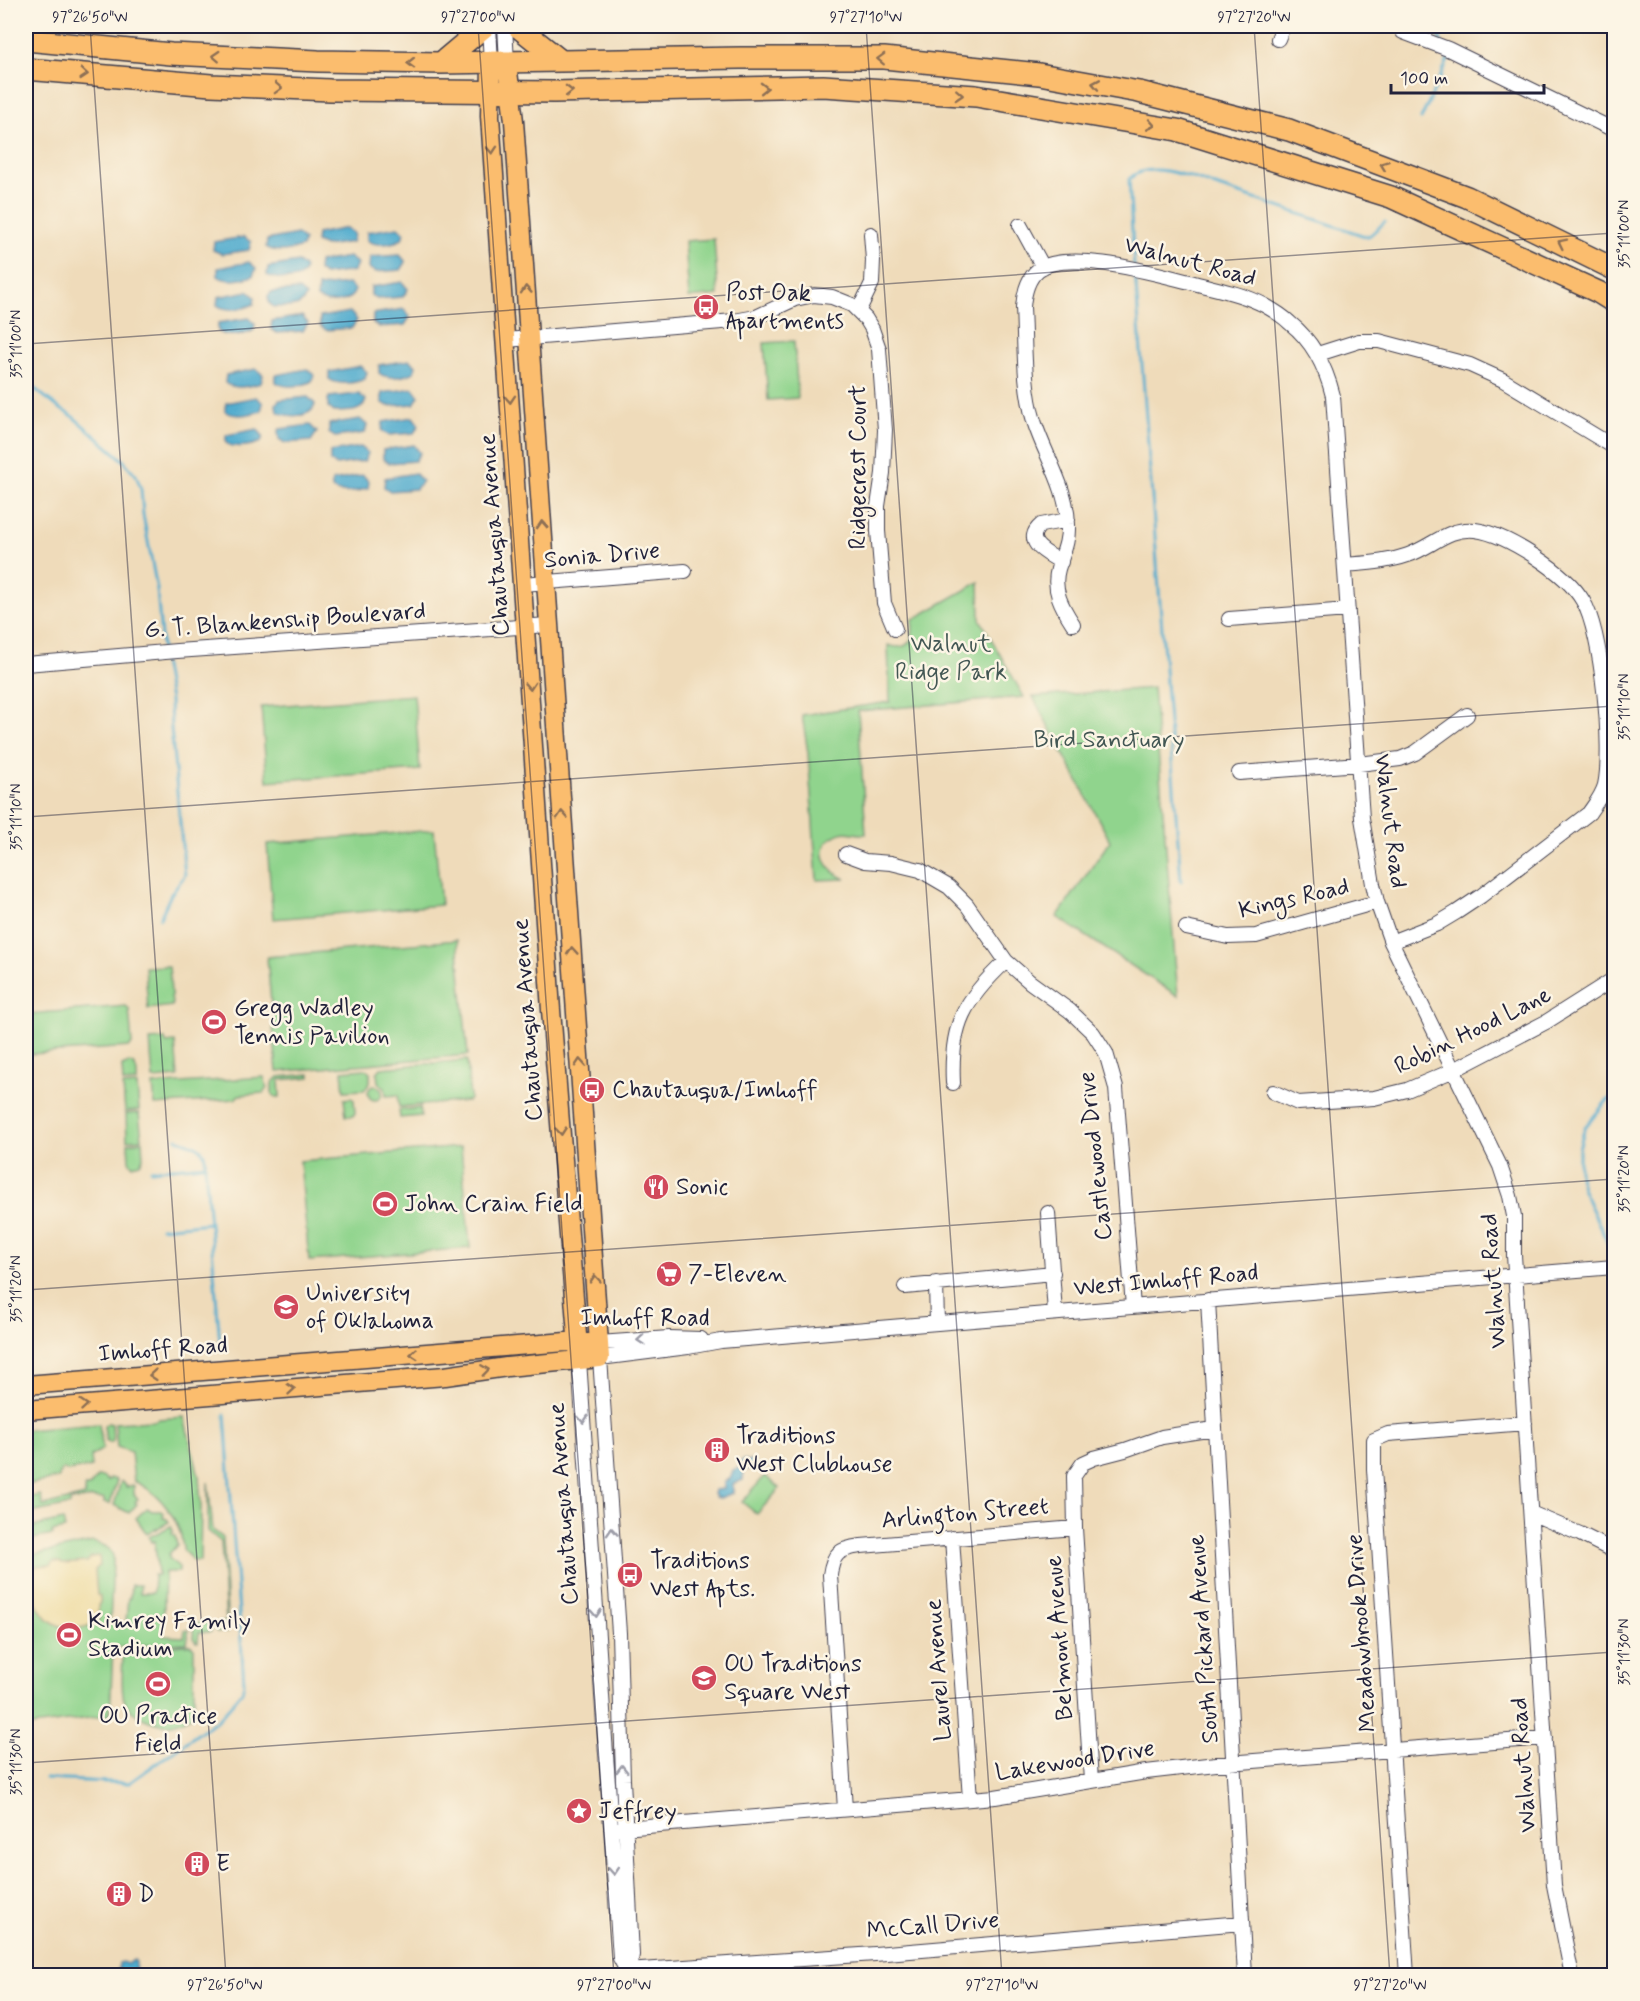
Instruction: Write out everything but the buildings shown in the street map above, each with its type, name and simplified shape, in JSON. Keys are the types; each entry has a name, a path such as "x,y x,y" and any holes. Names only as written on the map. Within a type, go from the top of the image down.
{"highway":[{"path":"441,63 487,26"},
{"path":"517,26 561,61"},
{"path":"26,40 171,54 318,61 499,63 740,58 884,58 1039,74 1139,92 1289,130 1467,197 1614,269"},
{"path":"26,69 211,86 371,92 823,86 976,96 1177,130 1390,196 1598,292 1614,302"}],"main road":[{"name":"Chautauqua Avenue","path":"499,63 500,91 514,122 600,1351"},
{"name":"Chautauqua Avenue","path":"500,91 490,116 551,1010 579,1360"},
{"name":"Imhoff Road","path":"26,1385 577,1342 600,1351"},
{"name":"Imhoff Road","path":"26,1410 445,1376 579,1360 600,1351"}],"street":[{"path":"487,26 499,63"},
{"path":"499,63 505,26"},
{"path":"1278,39 1283,26"},
{"path":"1403,26 1402,32 1443,47 1614,130"},
{"path":"1020,225 1043,267 1031,278 1024,296 1028,385 1034,418 1060,483 1068,520 1068,538 1058,571 1056,588 1062,607 1073,624"},
{"path":"506,340 686,327 734,321 756,317 795,299 814,295 832,297 859,310 872,283 871,234"},
{"name":"Walnut Road","path":"1043,267 1085,262 1119,265 1238,295 1266,306 1291,323 1318,354 1333,396 1365,844 1377,902 1391,942 1500,1166 1514,1216 1554,1885 1572,1976"},
{"name":"Ridgecrest Court","path":"859,310 872,329 879,349 885,454 878,506 878,531 884,603 895,629"},
{"path":"1318,354 1359,341 1379,341 1470,365 1503,380 1614,447"},
{"path":"1061,562 1039,549 1034,535 1041,525 1068,520"},
{"path":"1345,565 1379,562 1406,556 1458,530 1474,530 1494,535 1551,567 1577,591 1590,615 1602,677 1608,763 1601,796 1589,813 1457,912 1437,924 1391,942"},
{"name":"Sonia Drive","path":"523,584 546,584 685,571"},
{"path":"1229,619 1348,610"},
{"name":"G. T. Blankenship Boulevard","path":"26,664 548,625"},
{"path":"1239,773 1394,761 1406,757 1467,715"},
{"name":"Castlewood Drive","path":"846,854 865,861 905,865 942,882 967,905 1006,961 1086,1024 1100,1043 1109,1059 1116,1088 1133,1307"},
{"name":"Kings Road","path":"1186,928 1228,937 1256,936 1377,902"},
{"path":"953,1083 953,1045 961,1016 978,990 1006,961"},
{"name":"Robin Hood Lane","path":"1273,1092 1298,1103 1374,1098 1407,1090 1454,1070 1546,1022 1614,979"},
{"path":"1048,1212 1055,1313"},
{"name":"West Imhoff Road","path":"721,1341 1614,1267"},
{"path":"905,1287 1053,1274"},
{"path":"936,1283 937,1323"},
{"name":"South Pickard Avenue","path":"1208,1300 1245,1976"},
{"name":"Imhoff Road","path":"600,1351 688,1347 721,1341"},
{"name":"Chautauqua Avenue","path":"600,1351 619,1644 632,1955 627,1973"},
{"name":"Chautauqua Avenue","path":"579,1360 620,1958 627,1973"},
{"name":"Meadowbrook Drive","path":"1407,1976 1374,1440 1388,1434 1525,1423"},
{"name":"Arlington Street","path":"845,1809 830,1575 836,1555 844,1550 861,1546 1075,1528 1074,1476 1078,1467 1087,1460 1162,1437 1214,1429"},
{"path":"1531,1513 1614,1551"},
{"name":"Belmont Avenue","path":"1075,1528 1091,1781"},
{"name":"Laurel Avenue","path":"952,1539 970,1799"},
{"name":"Lakewood Drive","path":"611,1828 970,1799 1032,1792 1146,1772 1392,1749 1545,1738"},
{"name":"McCall Drive","path":"627,1973 742,1970 1242,1923"}],"green space":[{"path":"714,239 718,295 689,298 685,241"},
{"path":"794,341 798,398 768,400 764,343"},
{"name":"Walnut Ridge Park","path":"979,582 980,619 1024,697 858,711 866,834 844,832 829,840 825,846 825,859 833,871 846,879 817,880 808,753 802,715 890,702 888,645 901,647 906,645 911,638 912,620"},
{"name":"Bird Sanctuary","path":"1153,688 1178,996 1057,917 1110,841 1033,697"},
{"path":"414,695 420,770 267,781 261,707"},
{"path":"434,830 441,905 273,919 267,844"},
{"path":"457,940 468,1055 277,1072 267,957"},
{"path":"169,966 172,1006 148,1009 145,967"},
{"path":"126,1006 129,1009 132,1044 130,1047 31,1054 27,1052 26,1015 28,1014"},
{"path":"165,1039 166,1043 175,1042 178,1077 153,1079 150,1040"},
{"path":"467,1060 470,1099 468,1101 399,1107 398,1095 386,1096 385,1088 378,1082 377,1073 381,1068"},
{"path":"129,1063 135,1068 137,1082 123,1083 122,1066"},
{"path":"365,1069 370,1073 370,1083 364,1090 344,1091 342,1071"},
{"path":"310,1074 310,1077 279,1080 280,1097 272,1094 272,1083 278,1077"},
{"path":"264,1077 267,1088 263,1093 239,1095 235,1099 155,1105 153,1085"},
{"path":"137,1085 139,1110 125,1112 123,1086"},
{"path":"375,1086 380,1088 382,1093 380,1098 375,1100 370,1098 368,1093 370,1088"},
{"path":"344,1099 354,1100 355,1113 353,1116 346,1116"},
{"path":"420,1108 421,1116 400,1118 399,1110"},
{"path":"139,1113 142,1139 127,1140 126,1114"},
{"path":"142,1141 143,1158 140,1163 132,1165 129,1161 128,1143"},
{"name":"John Crain Field","path":"461,1147 470,1248 309,1261 300,1161"},
{"path":"184,1417 199,1476 200,1561 194,1561 184,1551 181,1534 167,1508 149,1490 134,1481 131,1452 117,1447 115,1423"},
{"path":"108,1423 112,1424 113,1441 110,1443 106,1441 104,1426"},
{"path":"99,1424 103,1449 91,1456 92,1467 67,1471 63,1469 60,1471 59,1478 26,1485 26,1430"},
{"path":"765,1476 780,1488 757,1514 742,1502"},
{"path":"97,1477 103,1477 108,1481 111,1478 117,1480 110,1504 104,1503 104,1499 93,1498 70,1501 70,1505 26,1514 26,1498 40,1495 43,1506 85,1496 85,1487 89,1487"},
{"path":"121,1481 126,1487 134,1486 134,1494 138,1499 135,1502 137,1504 129,1513 114,1505"},
{"path":"208,1482 213,1530 223,1538 228,1632 217,1632 216,1630 216,1623 226,1622 221,1542 208,1531"},
{"path":"147,1508 152,1511 162,1511 163,1518 169,1522 147,1534 136,1518"},
{"name":"Kimrey Family Stadium","path":"26,1517 28,1528 63,1520 65,1529 52,1532 53,1535 28,1540 32,1555 93,1542 110,1550 113,1564 110,1622 126,1623 131,1585 140,1585 140,1593 153,1593 154,1575 158,1575 155,1541 151,1542 149,1537 171,1526 177,1545 169,1554 169,1558 179,1567 179,1572 165,1572 163,1636 184,1637 185,1630 189,1630 187,1643 113,1647 110,1715 26,1727"},
{"path":"194,1623 211,1623 211,1632 199,1632 198,1642 193,1638"},
{"name":"OU Practice Field","path":"190,1645 194,1648 194,1714 172,1724 157,1723 142,1718 129,1708 123,1695 123,1651"}],"sand":[{"path":"99,1556 100,1565 95,1570 97,1595 100,1596 99,1621 84,1627 70,1628 58,1625 47,1618 39,1608 34,1596 32,1581 35,1566 50,1565 53,1562 62,1564 87,1562 91,1557"}],"water":[{"path":"398,227 404,233 402,239 398,241 379,244 367,240 367,232"},
{"path":"347,228 354,234 352,242 325,246 316,242 317,234"},
{"path":"297,234 304,240 302,247 279,251 266,247 267,240"},
{"path":"244,237 251,242 249,250 222,254 213,250 214,242"},
{"path":"400,255 406,262 401,270 375,272 369,268 370,257"},
{"path":"349,257 357,263 354,271 324,275 318,270 319,262"},
{"path":"249,262 256,268 253,276 230,280 218,276 218,268"},
{"path":"298,262 305,268 303,274 298,278 284,279 267,275 268,267"},
{"path":"402,282 408,289 403,297 377,299 371,295 371,287"},
{"path":"348,284 355,290 353,295 344,301 327,302 317,298 318,287"},
{"path":"299,290 306,296 297,305 274,307 269,303 268,296 271,292"},
{"path":"248,291 255,297 254,304 235,309 217,305 218,297"},
{"path":"404,309 410,317 405,325 379,327 373,323 373,314"},
{"path":"350,312 357,320 352,328 326,330 320,326 320,317"},
{"path":"302,316 308,323 303,331 277,333 271,329 272,321"},
{"path":"249,318 255,324 254,330 250,332 230,335 218,331 218,323"},
{"path":"410,360 416,366 414,372 410,374 391,377 379,373 379,365"},
{"path":"360,366 367,372 365,379 342,383 329,379 329,372"},
{"path":"256,369 263,375 261,383 238,387 225,383 226,375"},
{"path":"307,369 314,375 312,381 308,383 289,386 276,382 276,375"},
{"path":"413,388 419,396 414,404 388,406 382,402 382,393"},
{"path":"359,394 366,400 357,410 334,412 328,407 329,397"},
{"path":"256,397 263,403 261,411 238,415 225,411 226,403"},
{"path":"308,397 315,404 309,412 293,416 277,411 276,404 279,400"},
{"path":"413,417 419,425 414,433 388,435 382,431 383,422"},
{"path":"360,419 367,425 365,433 335,437 329,433 329,424"},
{"path":"310,425 317,432 311,441 285,443 279,439 280,429"},
{"path":"257,429 263,436 261,442 243,446 226,443 226,435"},
{"path":"414,445 420,453 415,461 389,463 383,459 383,450"},
{"path":"361,447 368,453 365,461 336,465 330,461 330,452"},
{"path":"415,473 422,481 416,489 390,491 384,487 385,478"},
{"path":"363,475 369,482 368,488 349,492 332,489 332,481"},
{"path":"744,1460 748,1462 753,1460 755,1465 753,1469 744,1470 743,1480 733,1484 733,1493 720,1498 716,1497 715,1490 724,1489 724,1481 730,1479 733,1470 739,1468 740,1462"},
{"path":"134,1960 136,1962 135,1971 144,1975 127,1975 118,1970 119,1963 127,1964"}],"waterway":[{"path":"1441,41 1439,36 1445,26"},
{"path":"1421,119 1449,58 1447,55"},
{"path":"1134,266 1129,179 1140,172 1152,170 1182,174 1368,237 1385,222"},
{"path":"1135,272 1181,881"},
{"path":"26,382 72,416 122,459 136,475 141,489 143,515 157,589 162,649"},
{"path":"160,918 171,894 185,875 170,700 162,656"},
{"path":"1614,1096 1585,1127 1579,1148 1579,1176 1582,1188 1614,1256"},
{"path":"177,1139 198,1147 204,1154 220,1343"},
{"path":"151,1170 205,1165"},
{"path":"161,1228 210,1223"},
{"path":"45,1779 129,1783 220,1718 242,1692 244,1683 225,1415"}],"place":[{"name":"Post Oak Apartments","path":"706,307"},
{"name":"Gregg Wadley Tennis Pavilion","path":"214,1022"},
{"name":"Chautauqua/Imhoff","path":"592,1090"},
{"name":"Sonic","path":"656,1187"},
{"name":"John Crain Field","path":"385,1204"},
{"name":"7-Eleven","path":"669,1274"},
{"name":"University of Oklahoma","path":"286,1307"},
{"name":"Traditions West Clubhouse","path":"717,1450"},
{"name":"Traditions West Apts.","path":"630,1575"},
{"name":"Kimrey Family Stadium","path":"69,1635"},
{"name":"OU Traditions Square West","path":"704,1678"},
{"name":"OU Practice Field","path":"158,1684"},
{"name":"Jeffrey","path":"579,1811"},
{"name":"E","path":"197,1864"},
{"name":"D","path":"119,1894"}]}
